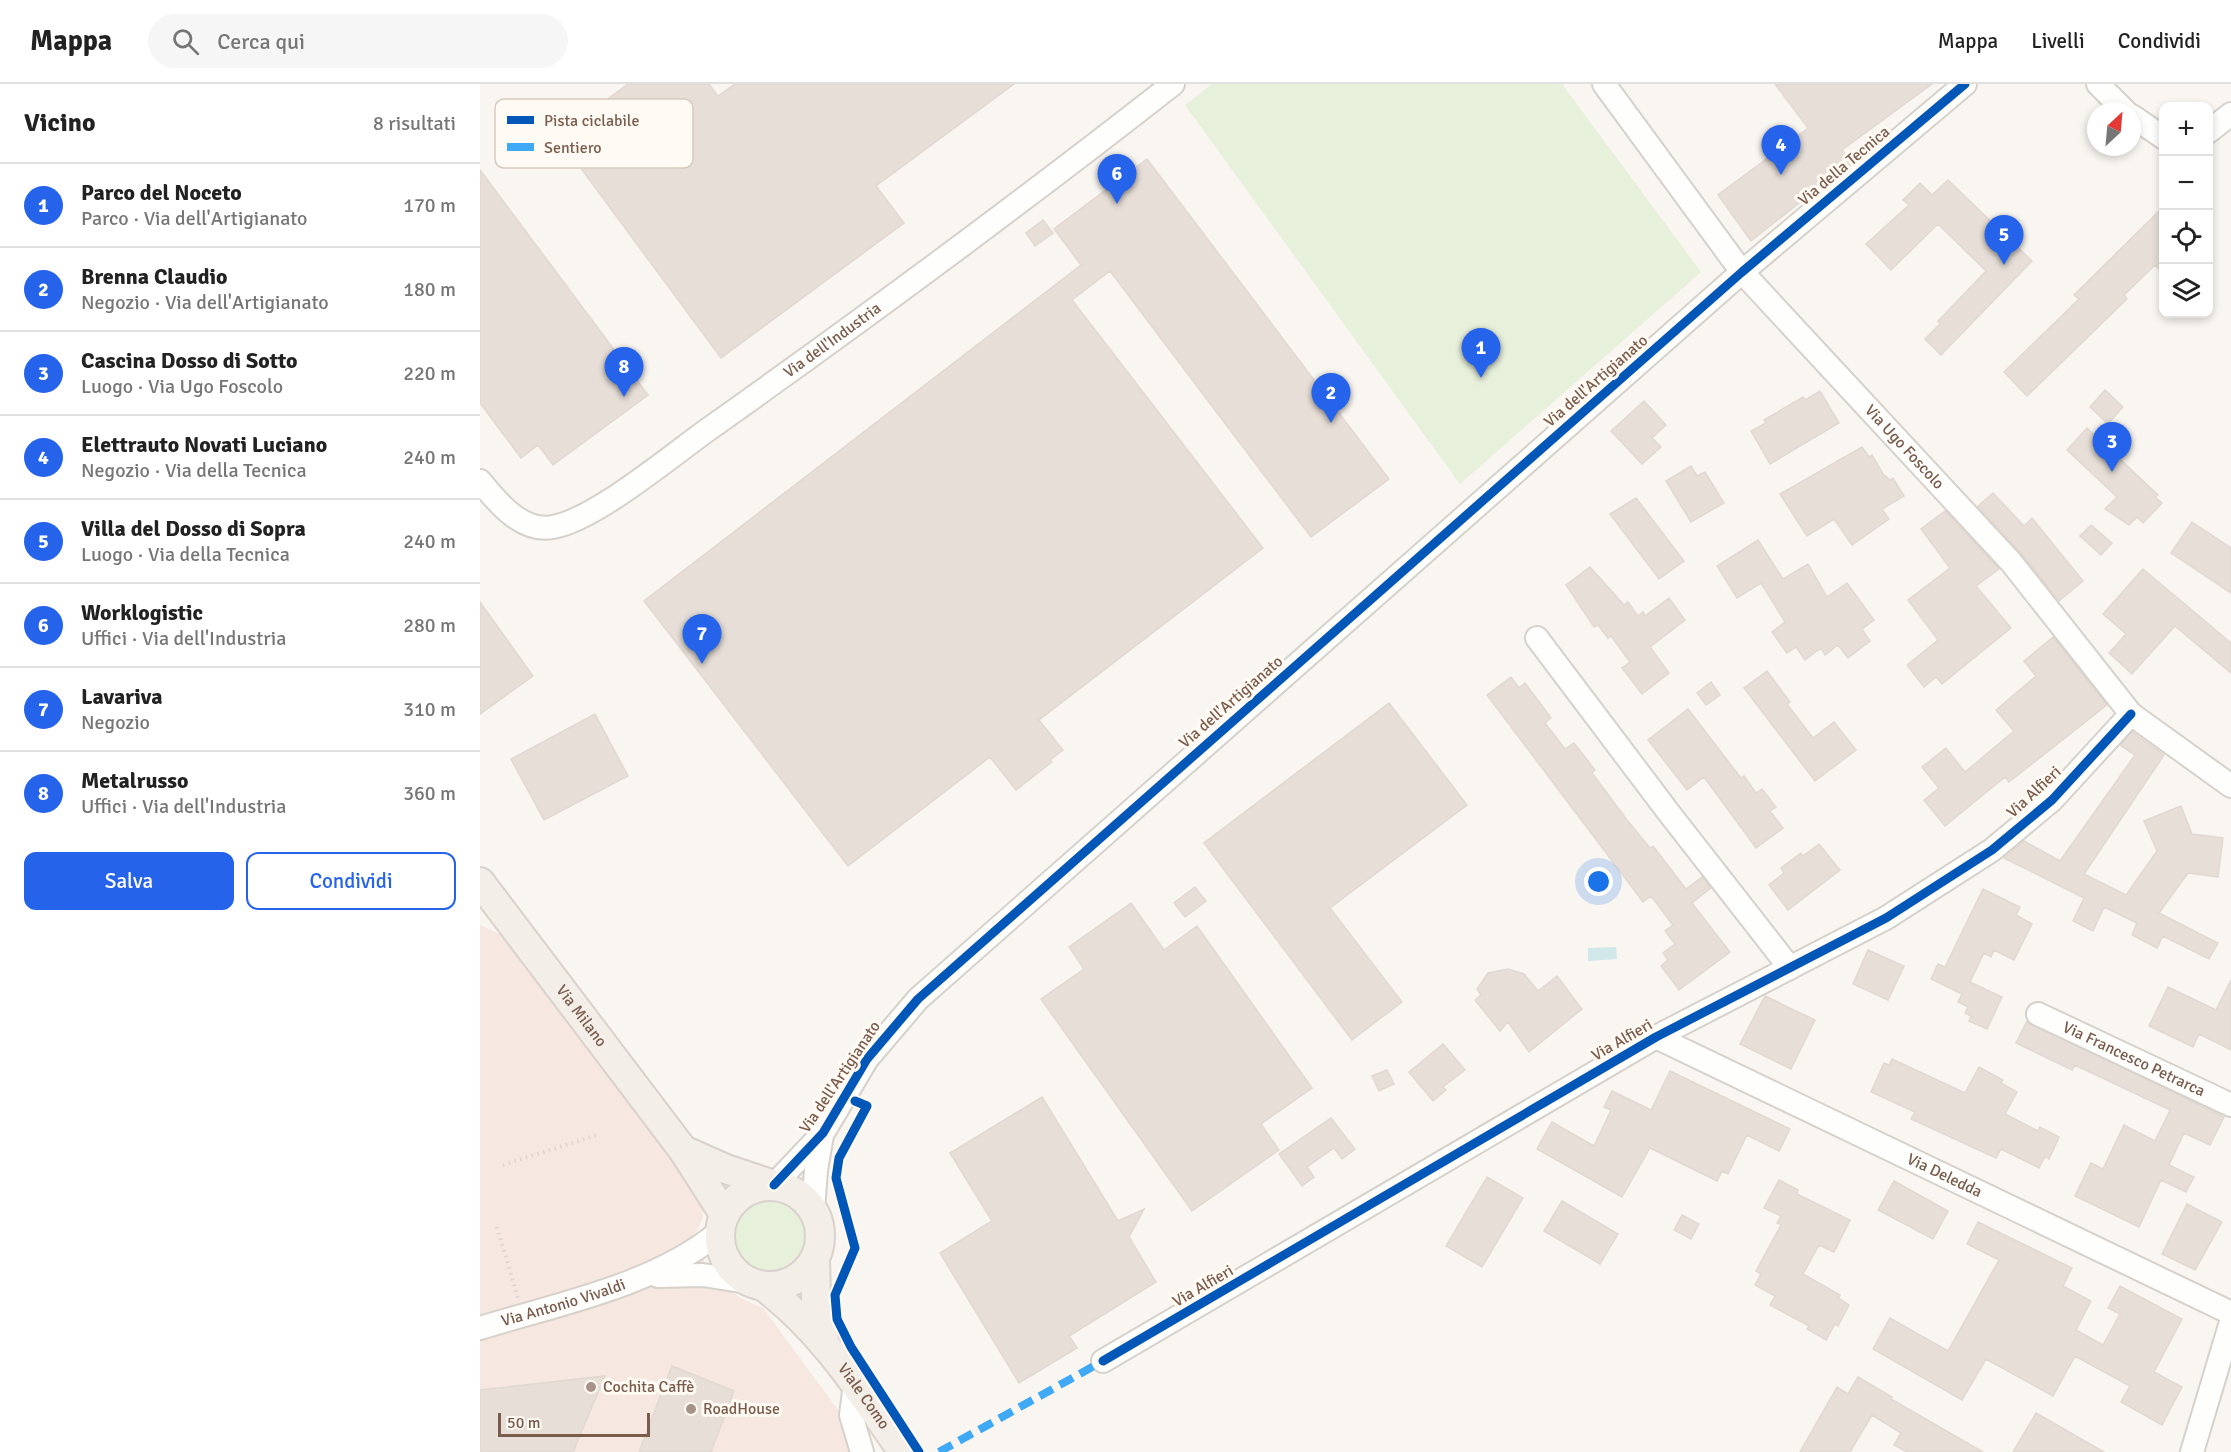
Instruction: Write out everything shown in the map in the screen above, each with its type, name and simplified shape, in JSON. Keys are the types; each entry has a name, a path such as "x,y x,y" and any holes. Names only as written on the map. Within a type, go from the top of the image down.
{"main road":[{"name":"Via Milano","path":"480,882 683,1150 721,1223"},
{"path":"683,1150 726,1169 789,1190 803,1198 813,1210 819,1226 820,1242 815,1259 816,1300 824,1341"},
{"path":"774,1185 754,1188 736,1198 721,1223 721,1252 731,1269 755,1284 784,1285 803,1275 815,1259"},
{"name":"Viale Como","path":"755,1284 792,1308 824,1341 903,1452"}],"street":[{"name":"Via dell'Industria","path":"480,481 507,511 534,527 553,527 584,515 768,387 1173,84"},
{"name":"Via Ugo Foscolo","path":"1604,84 1742,272 2011,561 2130,714 2231,786"},
{"name":"Via della Tecnica","path":"1742,272 1965,84"},
{"path":"2098,84 2116,102"},
{"path":"2213,128 2231,114"},
{"path":"2141,122 2159,135"},
{"name":"Via dell'Artigianato","path":"774,1185 823,1133 867,1059 918,999 1742,272"},
{"path":"1537,638 1790,968"},
{"name":"Via Alfieri","path":"1103,1361 1656,1037 1886,918 1992,850 2052,800 2130,714"},
{"name":"Via Francesco Petrarca","path":"2038,1014 2231,1105"},
{"name":"Via Deledda","path":"1656,1037 2231,1313"},
{"name":"Via dell'Artigianato","path":"813,1210 816,1170 823,1133"},
{"path":"645,1276 688,1256 721,1223"},
{"path":"645,1276 703,1275 755,1284"},
{"name":"Via Antonio Vivaldi","path":"480,1328 645,1276"},
{"path":"2192,1452 2231,1322"},
{"path":"855,1384 851,1415 862,1452"}],"path":[{"path":"503,1165 597,1135"},
{"path":"497,1227 523,1314"}],"shaded area":[{"path":"480,925 500,934 702,1194 703,1218 693,1237 710,1275 740,1298 763,1308 869,1452 480,1452"}],"green space":[{"path":"1212,84 1562,84 1701,272 1460,484 1185,105"},
{"path":"770,1195 786,1198 799,1207 808,1220 811,1236 808,1252 799,1265 786,1274 770,1277 754,1274 741,1265 732,1252 729,1236 732,1220 741,1207 754,1198"}],"water":[{"path":"1616,947 1617,959 1588,961 1588,948"}],"building":[{"path":"628,84 709,84 718,96 735,84 1014,84 876,186 904,223 721,358 581,168 693,168 693,99 608,99"},
{"path":"1775,84 1932,84 1842,150 1851,162 1751,241 1718,195 1808,128"},
{"path":"1147,159 1389,479 1311,537 1110,271 1072,300 1263,548 1039,720 1063,750 1050,760 1052,762 1016,790 990,757 848,866 644,601 1081,265 1054,229"},
{"path":"480,170 648,395 553,465 538,445 521,458 480,403"},
{"path":"1948,180 2032,261 1941,355 1925,339 1940,324 1938,321 1986,271 1938,224 1891,270 1866,244 1909,205 1903,200 1920,183 1932,195"},
{"path":"2159,211 2159,269 2155,265 2124,295 2127,299 2027,396 2004,372 2079,299 2074,295"},
{"path":"1043,220 1053,233 1035,246 1026,233"},
{"path":"2105,390 2123,407 2108,424 2090,407"},
{"path":"1820,391 1839,423 1770,464 1751,431 1766,423 1764,420 1803,397 1805,400"},
{"path":"1644,401 1666,425 1652,438 1661,447 1642,464 1611,431"},
{"path":"2087,428 2158,495 2155,497 2162,503 2143,523 2137,517 2129,525 2105,509 2117,497 2067,450"},
{"path":"1862,447 1869,457 1872,455 1883,474 1890,480 1893,478 1904,496 1882,509 1889,519 1852,545 1834,519 1807,536 1780,494"},
{"path":"1691,466 1697,476 1705,472 1724,503 1691,522 1666,481"},
{"path":"1993,493 2024,526 2032,518 2083,581 2059,601 2021,553 1978,506"},
{"path":"1636,498 1684,561 1659,579 1610,514"},
{"path":"1945,511 1999,569 1976,586 2011,628 1942,684 1936,677 1924,687 1907,665 1938,640 1908,600 1950,568 1921,529"},
{"path":"2192,522 2231,548 2231,593 2171,553"},
{"path":"2091,525 2112,543 2101,555 2080,536"},
{"path":"1758,540 1783,579 1808,564 1827,597 1847,583 1874,620 1862,629 1870,641 1848,658 1838,645 1825,655 1821,648 1805,660 1796,647 1787,653 1772,632 1785,622 1761,583 1737,598 1717,566"},
{"path":"1590,567 1624,605 1628,602 1638,616 1643,612 1645,616 1669,598 1685,620 1650,647 1669,673 1642,694 1622,668 1630,662 1611,636 1608,638 1598,625 1594,627 1566,585"},
{"path":"2143,569 2231,643 2231,673 2175,626 2132,674 2109,653 2126,634 2103,614"},
{"path":"480,602 533,676 480,714"},
{"path":"2053,637 2107,705 2009,782 2005,777 1945,826 1924,800 1939,788 1922,767 1946,748 1965,772 2014,731 1996,710 2036,676 2024,661"},
{"path":"1767,671 1790,702 1787,704 1813,738 1834,722 1856,750 1815,781 1744,688"},
{"path":"1511,677 1519,688 1525,683 1551,718 1545,723 1565,749 1574,743 1595,770 1592,773 1627,820 1650,848 1653,846 1686,889 1702,877 1711,888 1692,903 1730,952 1679,990 1661,966 1668,960 1663,953 1675,944 1665,931 1673,925 1651,896 1643,902 1487,695"},
{"path":"1711,682 1720,695 1706,705 1697,693"},
{"path":"1389,703 1467,805 1330,908 1402,1002 1352,1040 1204,843"},
{"path":"1688,709 1741,778 1744,776 1756,793 1762,789 1776,807 1770,811 1783,828 1756,848 1704,777 1687,790 1648,740"},
{"path":"595,714 628,776 544,820 511,759"},
{"path":"2132,732 2164,755 2084,874 2126,895 2157,851 2144,821 2181,806 2192,834 2223,838 2218,877 2188,873 2159,913 2218,943 2209,959 2163,936 2157,948 2132,935 2137,923 2104,907 2093,931 2073,921 2084,898 2004,858 2024,841 2060,861 2135,755 2120,745"},
{"path":"1819,844 1840,870 1788,910 1769,885 1784,873 1781,868 1801,853 1803,856"},
{"path":"1195,887 1206,901 1185,917 1174,903"},
{"path":"1983,889 2020,907 2016,915 2032,924 2014,960 1994,950 1991,957 1984,953 1970,982 2002,997 1987,1029 1969,1021 1971,1016 1965,1013 1968,1007 1958,1002 1962,994 1931,979 1938,964 1945,967"},
{"path":"1131,903 1164,950 1197,926 1312,1088 1261,1124 1279,1150 1192,1211 1041,999 1084,969 1069,947"},
{"path":"1868,950 1904,966 1888,1000 1853,984"},
{"path":"1508,969 1524,974 1538,991 1557,976 1582,1009 1529,1052 1508,1022 1500,1031 1475,1000 1481,995 1477,989 1488,973"},
{"path":"2231,980 2231,1050 2199,1034 2193,1047 2149,1026 2168,987 2216,1010"},
{"path":"1765,996 1815,1020 1791,1069 1740,1044"},
{"path":"2027,1021 2224,1117 2210,1145 2184,1133 2169,1165 2194,1177 2186,1192 2161,1180 2139,1227 2075,1196 2091,1163 2103,1169 2124,1125 2155,1141 2170,1110 2075,1065 2072,1070 2016,1043"},
{"path":"1443,1044 1465,1070 1443,1087 1446,1090 1433,1101 1409,1072"},
{"path":"1892,1059 1965,1093 1979,1067 2003,1080 2001,1083 2017,1092 2005,1114 2038,1131 2040,1127 2059,1137 2049,1159 2045,1156 2039,1168 2001,1149 1996,1158 1911,1119 1915,1112 1871,1092 1884,1063 1889,1065"},
{"path":"1387,1070 1394,1084 1379,1091 1372,1076"},
{"path":"1670,1071 1790,1129 1779,1151 1747,1135 1728,1174 1722,1171 1717,1181 1650,1148 1622,1197 1537,1149 1552,1122 1594,1146 1611,1110 1604,1107 1612,1091 1651,1110"},
{"path":"1042,1097 1118,1221 1144,1209 1129,1237 1156,1282 1069,1336 1077,1348 1019,1383 940,1253 992,1221 950,1153"},
{"path":"1331,1118 1355,1149 1342,1159 1334,1148 1307,1167 1314,1177 1302,1186 1279,1154"},
{"path":"1487,1177 1523,1198 1482,1267 1446,1246"},
{"path":"1779,1180 1798,1190 1797,1194 1850,1220 1834,1252 1819,1245 1803,1274 1840,1295 1838,1298 1849,1305 1838,1326 1835,1324 1826,1340 1807,1329 1809,1326 1770,1305 1775,1296 1755,1285 1761,1274 1756,1271 1781,1225 1777,1223 1781,1216 1764,1208"},
{"path":"1894,1181 1948,1211 1933,1239 1878,1210"},
{"path":"1562,1201 1618,1234 1600,1264 1544,1231"},
{"path":"2187,1204 2222,1222 2195,1270 2162,1254"},
{"path":"1682,1215 1699,1224 1691,1239 1674,1230"},
{"path":"1978,1222 2072,1268 2063,1286 2091,1301 2076,1330 2103,1345 2120,1314 2108,1308 2120,1286 2182,1319 2154,1372 2182,1387 2162,1425 2121,1402 2130,1386 2075,1356 2053,1396 1986,1359 1962,1400 1873,1349 1890,1318 1948,1351 1999,1260 1967,1244"},
{"name":"RoadHouse","path":"672,1366 734,1391 711,1452 639,1452"},
{"path":"605,1376 573,1452 480,1452 480,1390"},
{"path":"1858,1377 1892,1397 1891,1399 1983,1452 1907,1452 1894,1445 1901,1433 1872,1415 1850,1452 1800,1452 1837,1387 1848,1394"},
{"path":"2036,1413 2104,1452 2013,1452"}],"marked path":[{"path":"939,1452 1103,1361"}],"cycle path":[{"path":"774,1185 823,1133 867,1059 918,999 1742,272 1965,84"},
{"path":"1103,1361 1656,1037 1886,918 1992,850 2052,800 2131,714"},
{"path":"855,1101 867,1106 839,1158 836,1178 855,1248 835,1295 837,1319 851,1347 919,1452"}],"place":[{"name":"Elettrauto Novati Luciano","path":"1781,175"},
{"name":"Worklogistic","path":"1117,204"},
{"name":"Villa del Dosso di Sopra","path":"2004,265"},
{"name":"Parco del Noceto","path":"1481,378"},
{"name":"Metalrusso","path":"624,397"},
{"name":"Brenna Claudio","path":"1331,423"},
{"name":"Cascina Dosso di Sotto","path":"2112,472"},
{"name":"Lavariva","path":"702,664"},
{"name":"Cochita Caffè","path":"591,1387"},
{"name":"RoadHouse","path":"691,1409"}]}
